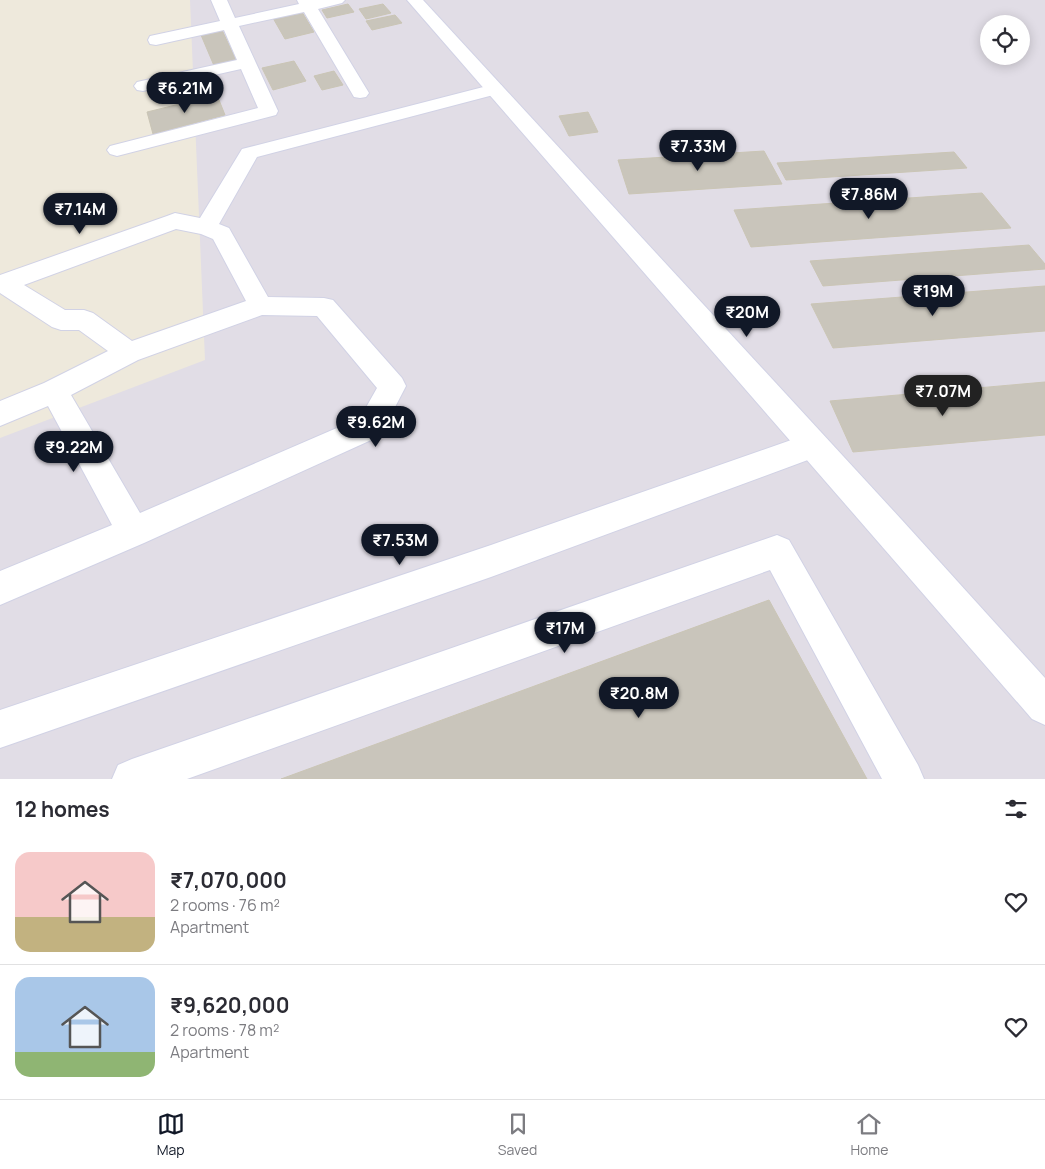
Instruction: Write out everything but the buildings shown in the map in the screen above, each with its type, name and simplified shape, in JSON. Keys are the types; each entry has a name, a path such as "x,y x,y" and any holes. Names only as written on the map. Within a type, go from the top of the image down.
{"street":[{"path":"117,150 269,111 219,0"},
{"path":"156,40 230,25 307,3 337,0"},
{"path":"415,0 1045,706"},
{"path":"307,3 360,93"},
{"path":"143,86 246,63"},
{"path":"206,227 249,153 495,89"},
{"path":"1,283 175,222 206,227 221,234 261,306"},
{"path":"1,283 61,320 84,320 128,353"},
{"path":"0,414 54,391 128,353 261,306 324,307 392,386 370,427 133,532 0,588"},
{"path":"54,391 133,532"},
{"path":"0,729 491,561 814,445"},
{"path":"132,779 190,769 777,551 904,779"}],"shaded area":[{"path":"190,0 1045,0 1045,779 0,779 0,438 205,360"}]}
